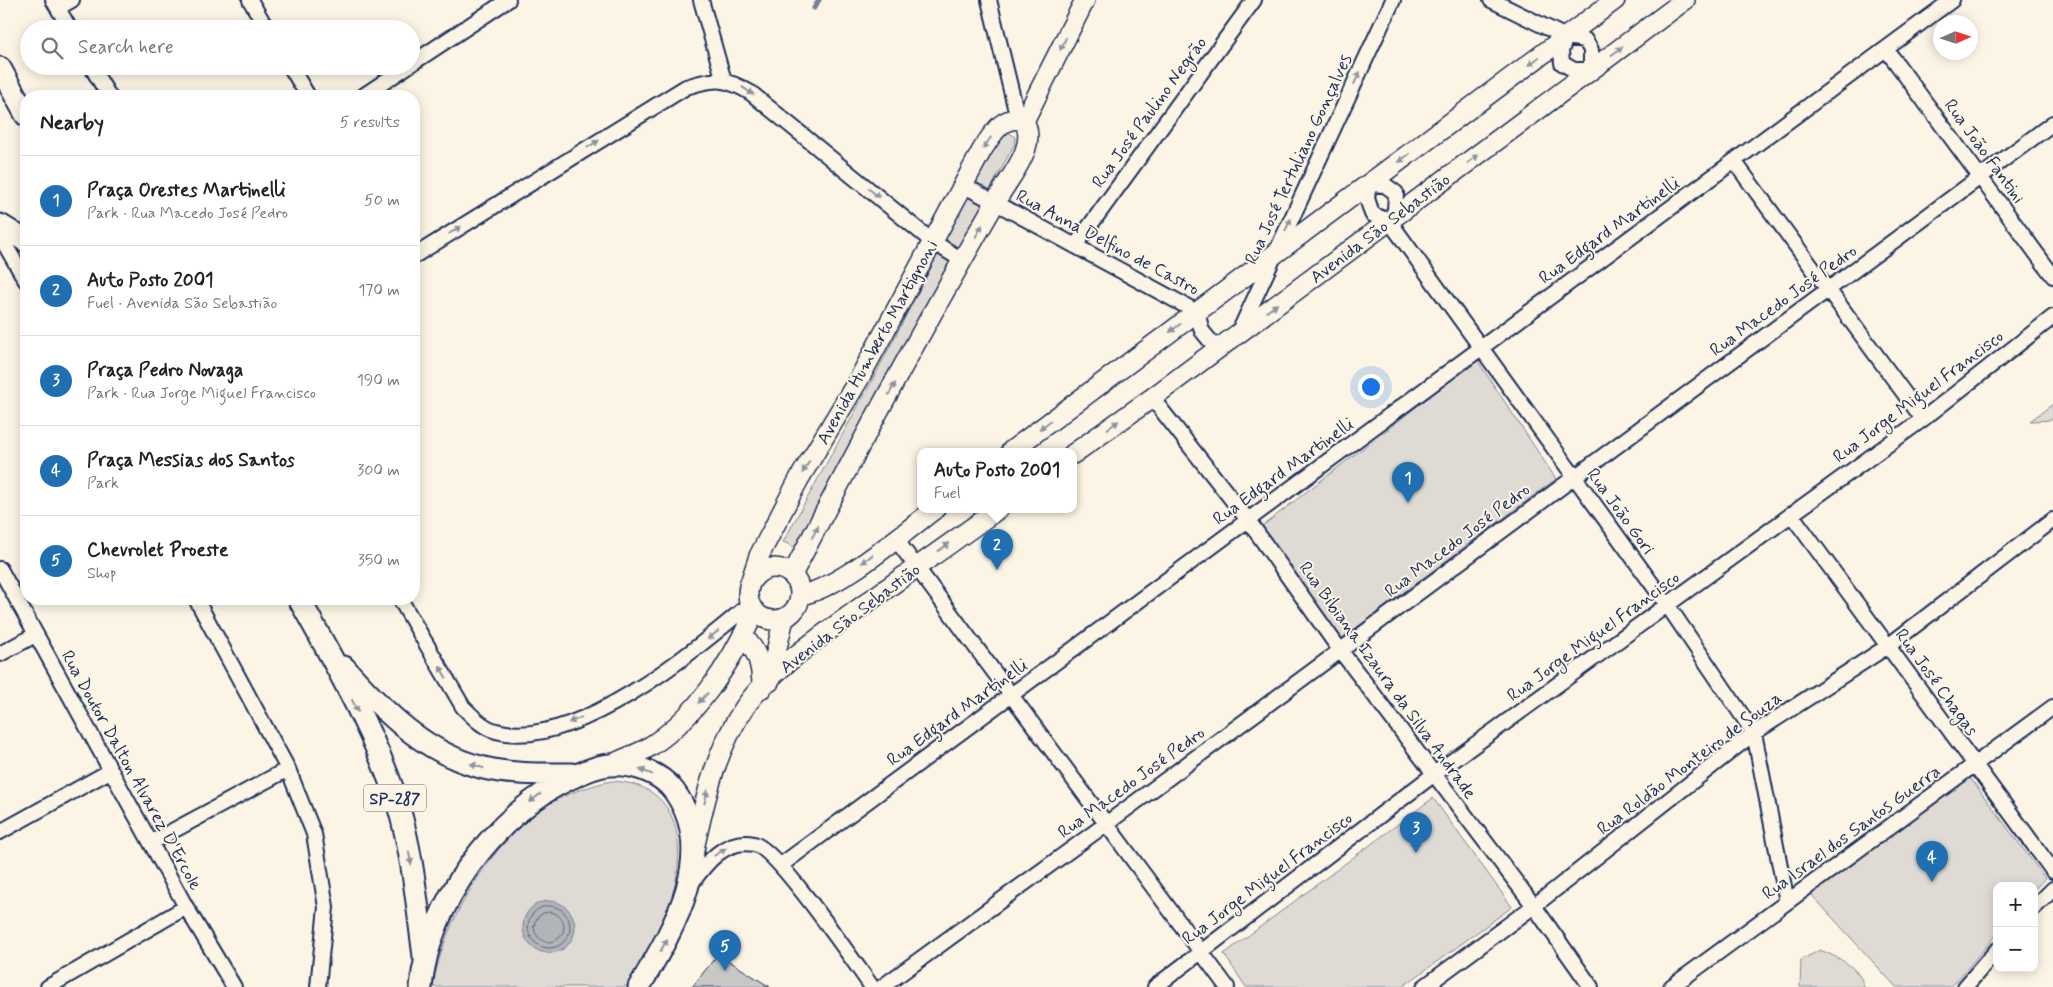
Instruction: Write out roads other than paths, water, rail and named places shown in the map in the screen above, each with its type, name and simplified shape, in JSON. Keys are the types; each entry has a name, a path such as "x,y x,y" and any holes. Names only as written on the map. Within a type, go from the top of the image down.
{"main road":[{"path":"1021,120 1084,0"},
{"path":"1015,448 1197,312 1273,258 1615,0"},
{"name":"Avenida São Sebastião","path":"1077,451 1390,222 1685,0"},
{"path":"0,68 20,103"},
{"name":"Avenida Humberto Martignoni","path":"752,600 759,556 799,479 859,379 963,185 994,132 1002,124 1012,119 1021,120 1029,129 1026,150 962,260 792,575"},
{"path":"0,225 20,237"},
{"name":"Avenida São Sebastião","path":"800,595 821,589 929,513"},
{"name":"Avenida São Sebastião","path":"692,862 706,795 717,760 746,705 765,685 824,633 917,566 975,515"},
{"path":"421,987 424,961 437,926 466,868 508,819 547,789 577,774 611,764 646,749 674,728 709,691 743,637 760,572 766,569 777,568 792,575 798,583 800,595 795,609 784,618 765,685"},
{"path":"752,600 770,619 784,618"},
{"name":"SP-287","path":"302,605 326,646 373,744 397,805 410,858 424,961"},
{"path":"743,637 752,645 758,657 765,685"},
{"name":"SP-287","path":"326,646 376,703 420,740 456,760 486,769 520,773 577,774"},
{"path":"611,764 637,768 658,776 670,787 682,803 688,819 692,862 688,889 672,932 639,987"}],"street":[{"path":"65,20 55,4 72,0"},
{"path":"250,0 262,20"},
{"path":"420,58 508,0"},
{"path":"701,0 724,81"},
{"path":"989,0 1021,120"},
{"name":"Rua José Paulino Negrão","path":"1074,246 1254,0"},
{"name":"Rua José Tertuliano Gonçalves","path":"1238,333 1393,0"},
{"path":"1492,0 1566,37 1582,39 1588,42 1591,50 1591,70 1574,70 1562,63 1561,51 1566,37"},
{"path":"1928,0 1936,12"},
{"name":"Rua Edgard Martinelli","path":"781,865 1952,0"},
{"name":"Rua João Fantini","path":"1886,49 2053,276"},
{"path":"96,75 105,90"},
{"path":"295,75 304,90"},
{"path":"372,90 395,75"},
{"path":"420,252 686,87 711,79 733,82 756,97 933,242 962,260"},
{"name":"Rua Macedo José Pedro","path":"882,987 1106,824 2053,123"},
{"path":"1734,161 1923,419"},
{"path":"1369,184 1386,185 1396,193 1395,210 1390,222 1372,214 1367,198 1369,184"},
{"name":"Rua Anna Delfino de Castro","path":"963,185 1197,312 1202,331 1218,349"},
{"name":"Rua João Gori","path":"1390,222 1668,606 1754,733 1787,902"},
{"path":"0,236 20,271"},
{"name":"Rua Jorge Miguel Francisco","path":"1155,987 1433,775 1923,419 2053,317"},
{"name":"Rua Bibiana Izaura da Silva Andrade","path":"1152,398 1248,520 1340,650 1534,906 1591,987"},
{"name":"Rua José Chagas","path":"1791,514 2053,871"},
{"name":"Rua Roldão Monteiro de Souza","path":"1424,987 1534,906 1754,733 1888,646 2053,520"},
{"path":"895,538 1227,987"},
{"name":"Rua Doutor Dalton Alvarez D'Ercole","path":"0,569 110,770 152,842 186,907 234,987"},
{"path":"404,605 463,706 478,721 494,731 514,734 538,732 572,722 613,704 665,672 752,600"},
{"path":"199,605 288,769 314,834 326,907 318,987"},
{"path":"0,654 35,635"},
{"name":"Rua Israel dos Santos Guerra","path":"1671,987 2053,707"},
{"path":"152,842 288,769"},
{"path":"0,832 110,770"},
{"path":"688,889 707,862 717,853 735,845 752,843 759,845 781,865 872,987"},
{"path":"2038,904 2053,889"},
{"path":"48,987 186,907"},
{"path":"1965,987 1993,955"}],"water":[{"path":"544,901 554,901 568,908 575,922 575,932 568,946 554,953 544,953 534,949 527,942 523,932 523,922 527,912 534,905"}],"waterway":[{"path":"814,8 819,0"}],"place":[{"name":"Praça Orestes Martinelli","path":"1408,503"},
{"name":"Auto Posto 2001","path":"997,570"},
{"name":"Praça Pedro Novaga","path":"1416,853"},
{"name":"Praça Messias dos Santos","path":"1932,882"},
{"name":"Chevrolet Proeste","path":"725,971"}]}
